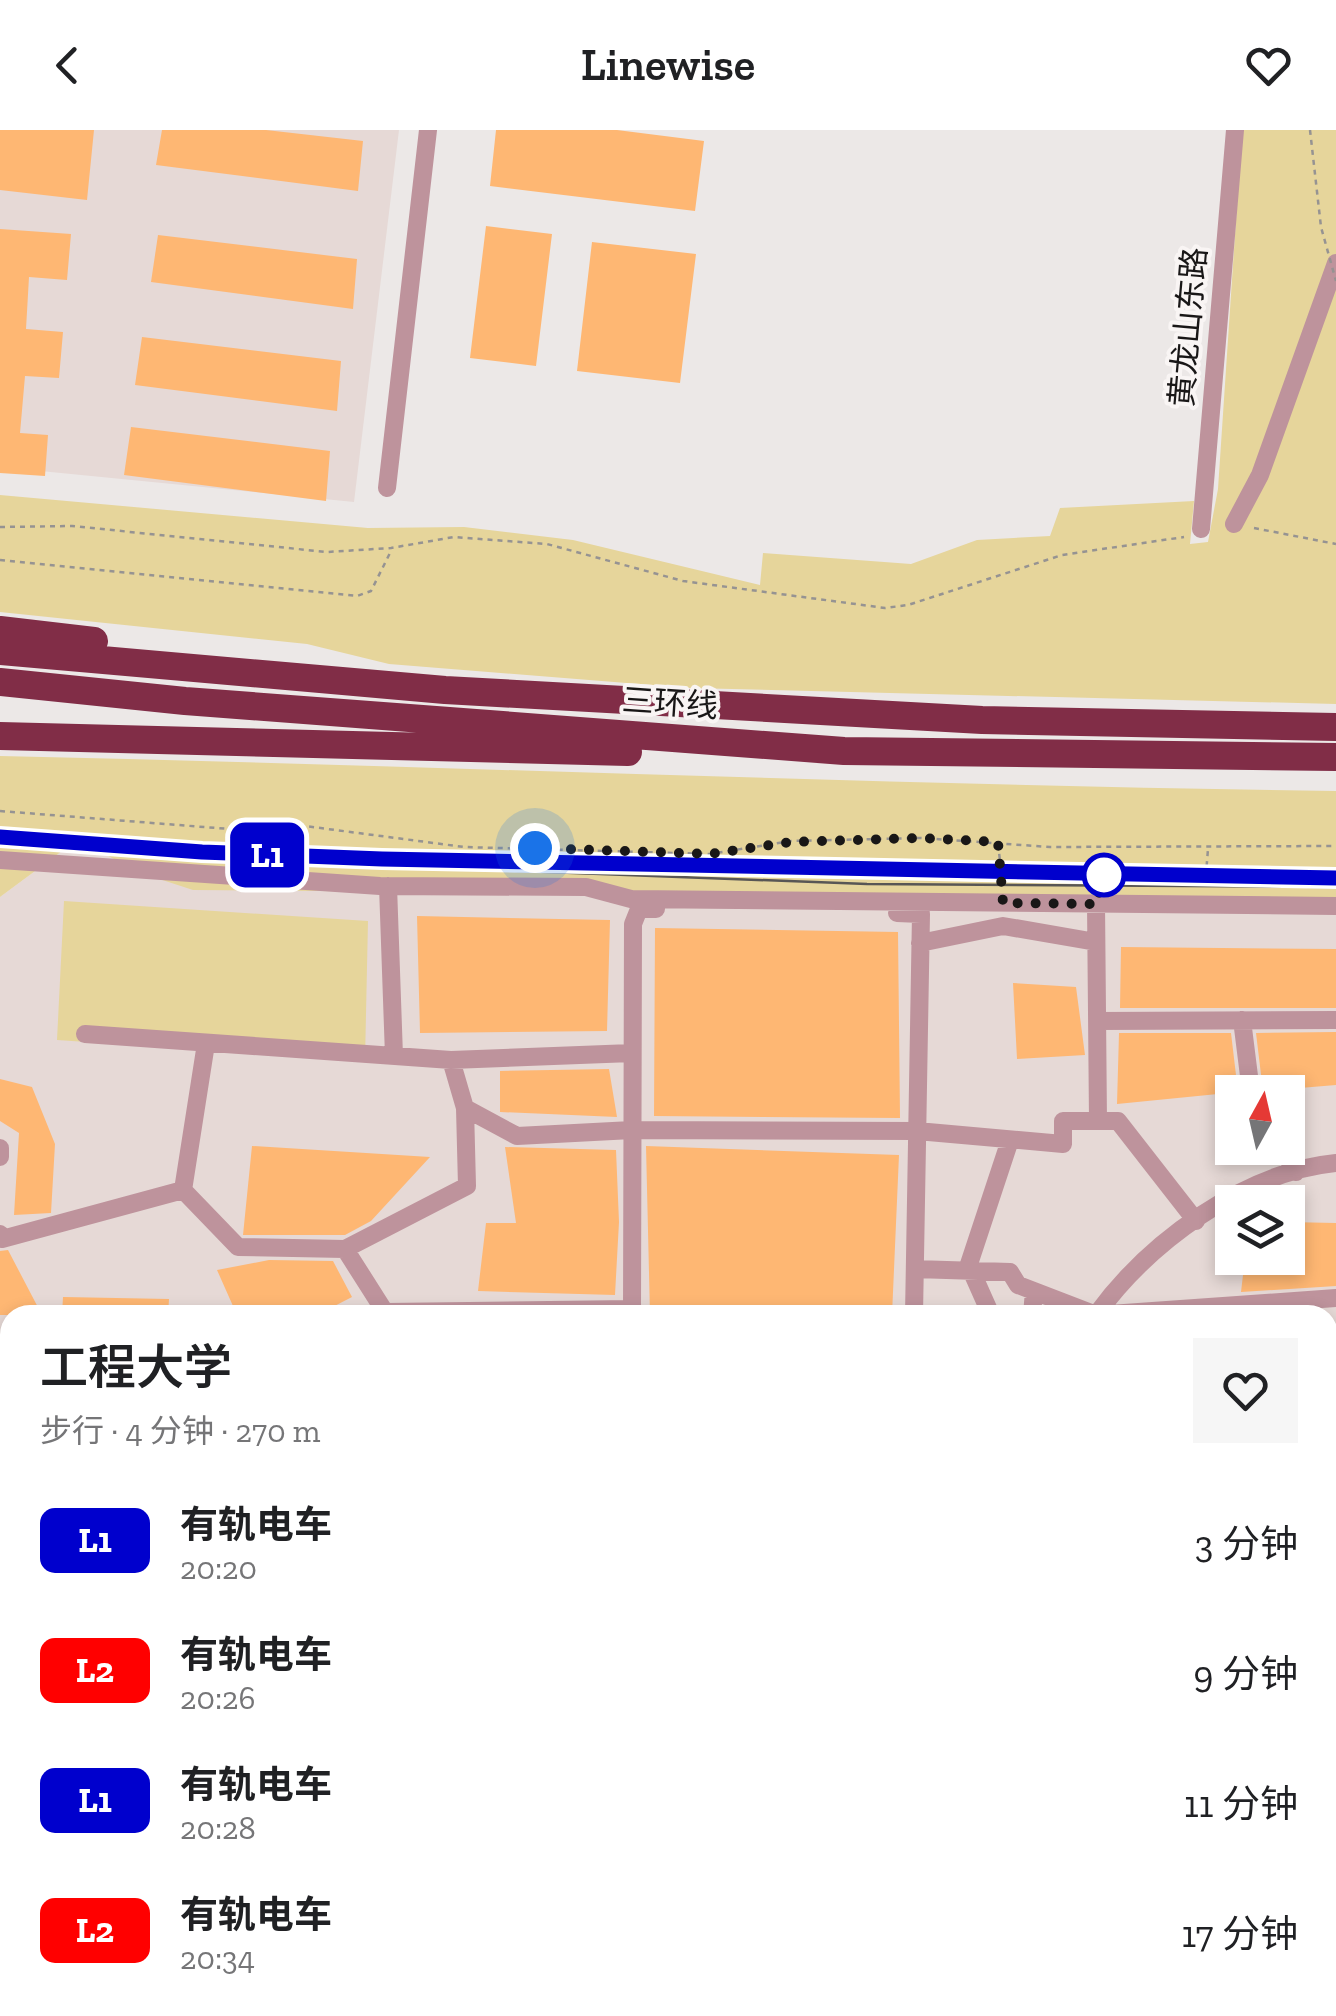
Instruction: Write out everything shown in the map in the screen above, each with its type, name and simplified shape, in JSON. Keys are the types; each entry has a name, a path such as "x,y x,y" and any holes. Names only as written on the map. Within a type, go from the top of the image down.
{"highway":[{"path":"0,630 310,665 417,688"},
{"name":"三环线","path":"0,651 417,688 982,720 1336,727"},
{"name":"三环线","path":"0,682 185,701 844,751 1336,757"},
{"path":"0,736 541,752 844,751"}],"street":[{"path":"388,488 428,130"},
{"name":"黄龙山东路","path":"1201,529 1235,130"},
{"path":"1234,524 1260,475 1335,273"},
{"path":"0,860 388,886 586,887 631,900 1336,906"},
{"path":"388,886 394,1056"},
{"path":"1003,903 1004,926"},
{"path":"1096,904 1098,1121"},
{"path":"632,1305 633,924 639,908 921,914 914,1305"},
{"path":"920,943 1004,926 1096,942"},
{"path":"1242,1020 1250,1075"},
{"path":"1097,1021 1336,1020"},
{"path":"86,1034 451,1060 632,1053"},
{"path":"183,1190 205,1050"},
{"path":"183,1190 238,1246 345,1250 467,1186 465,1108 451,1060"},
{"path":"465,1108 518,1136 632,1130 917,1132 1064,1144 1062,1121 1118,1121 1196,1220"},
{"path":"986,1305 969,1270 1010,1140"},
{"path":"0,1148 0,1157"},
{"path":"1104,1305 1123,1282 1196,1220 1230,1199 1296,1172 1336,1162"},
{"path":"1292,1165 1296,1172"},
{"path":"0,1234 2,1239 183,1190"},
{"path":"345,1250 380,1305"},
{"path":"915,1269 1010,1272 1018,1285 1070,1305"},
{"path":"1033,1305 1034,1291"},
{"path":"1237,1305 1336,1298"}],"path":[{"path":"1310,130 1335,273"},
{"path":"1234,524 1336,544"},
{"path":"0,527 72,526 327,552 391,548 454,536 547,544 684,581 886,608 908,606 1062,554 1174,542 1201,529"},
{"path":"0,560 356,596 370,590 391,548"},
{"path":"0,811 242,830 305,826 464,846 710,854 791,842 921,838 1208,848 1336,846"},
{"path":"998,842 1003,903"},
{"path":"1206,904 1208,848"}],"shaded area":[{"path":"0,130 399,130 354,502 0,467"},
{"path":"1242,130 1336,130 1336,704 689,688 389,664 307,644 0,612 0,495 368,528 464,527 573,540 760,585 763,553 911,564 977,540 1050,536 1060,508 1194,501 1190,544 1208,542 1218,489"},
{"path":"0,756 1336,791 1336,899 193,890 141,873 77,840 0,897"},
{"path":"77,840 141,873 1336,899 1336,1305 0,1305 0,897"},
{"path":"64,901 368,921 365,1061 57,1040"}],"building":[{"path":"0,130 94,130 87,200 0,190"},
{"path":"162,130 266,130 363,141 358,191 156,165"},
{"path":"496,130 617,130 704,141 695,211 490,186"},
{"path":"486,226 552,234 536,366 470,358"},
{"path":"0,229 71,234 67,280 29,277 26,329 63,332 59,378 25,376 20,433 48,435 45,476 0,473"},
{"path":"158,235 357,259 353,309 151,282"},
{"path":"592,242 696,254 680,383 577,371"},
{"path":"142,337 341,361 337,411 135,385"},
{"path":"131,427 330,451 326,501 124,475"},
{"path":"417,916 610,920 607,1031 420,1033"},
{"path":"655,928 898,932 900,1118 654,1116"},
{"path":"1121,947 1336,949 1336,1008 1120,1008"},
{"path":"1013,983 1076,987 1085,1055 1017,1059"},
{"path":"1336,1032 1336,1085 1305,1088 1305,1075 1261,1075 1256,1033"},
{"path":"1119,1033 1231,1033 1236,1075 1215,1075 1215,1094 1117,1104"},
{"path":"609,1069 617,1117 500,1112 500,1071"},
{"path":"0,1079 32,1087 55,1144 51,1213 14,1215 19,1133 0,1121"},
{"path":"252,1146 430,1157 371,1221 345,1235 243,1235"},
{"path":"646,1146 899,1155 892,1305 650,1305"},
{"path":"505,1147 616,1150 619,1222 615,1295 478,1291 486,1223 516,1223"},
{"path":"1305,1222 1336,1223 1336,1286 1241,1292 1243,1275 1305,1275"},
{"path":"8,1250 37,1305 0,1305 0,1251"},
{"path":"269,1260 333,1261 352,1297 336,1305 233,1305 217,1270"},
{"path":"63,1297 169,1299 169,1305 63,1305"}],"tram line":[{"name":"L1","path":"0,837 202,852 382,859 1336,878"},
{"path":"0,845 201,859 867,884 1336,887"}],"route":[{"path":"535,848 710,854 791,842 921,838 998,842 1003,903 1096,904 1104,875"}]}
